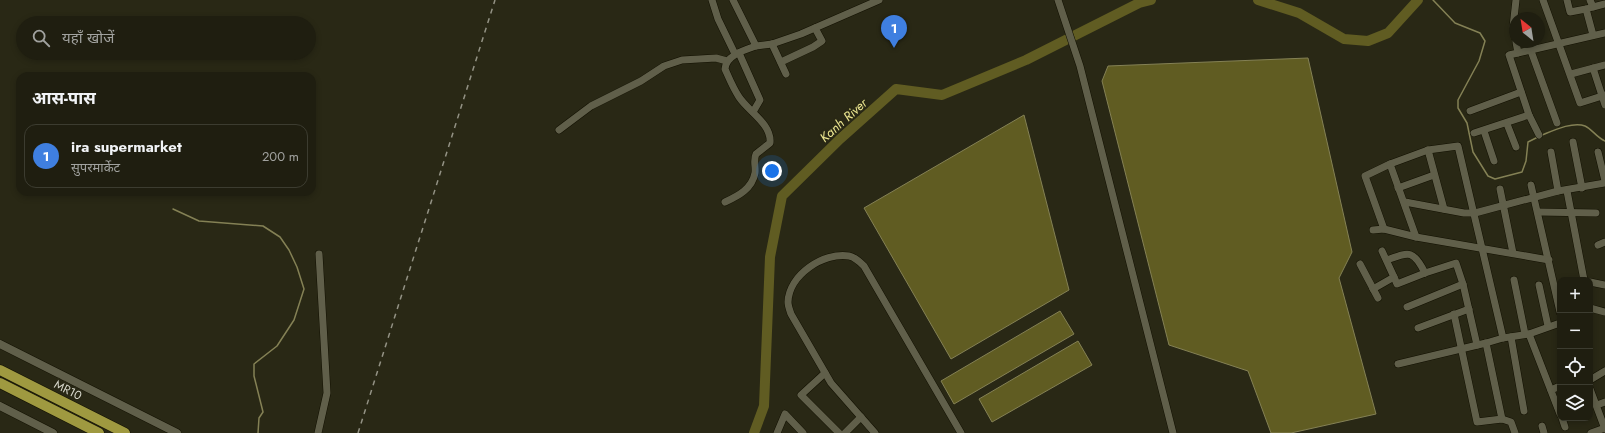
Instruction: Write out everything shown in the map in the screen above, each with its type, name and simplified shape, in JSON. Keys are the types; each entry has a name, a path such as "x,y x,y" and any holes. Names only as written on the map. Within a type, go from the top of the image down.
{"main road":[{"name":"MR10","path":"0,370 125,433"},
{"name":"MR10","path":"0,383 99,433"}],"street":[{"path":"712,0 718,19 760,100 753,112"},
{"path":"733,0 756,46"},
{"path":"1515,12 1516,0"},
{"path":"1543,0 1571,74 1580,103 1603,96"},
{"path":"1567,0 1570,12 1590,5 1605,4"},
{"path":"725,202 738,196 750,185 755,174 756,154 770,143 767,130 738,96 725,69 727,61 737,54 756,46 772,44 815,28 876,1"},
{"path":"1059,2 1080,66 1173,433"},
{"path":"1590,5 1593,35"},
{"path":"781,62 822,41 815,28"},
{"path":"1539,135 1529,115 1509,55 1605,33"},
{"path":"772,44 786,74"},
{"path":"1517,48 1518,53"},
{"path":"1531,51 1557,123"},
{"path":"559,130 591,106 641,81 664,66 682,60 716,58 727,61"},
{"path":"1571,74 1605,65"},
{"path":"1593,68 1605,105"},
{"path":"1470,110 1521,92"},
{"path":"1474,133 1507,124 1529,115"},
{"path":"1507,124 1516,147"},
{"path":"1484,131 1494,161"},
{"path":"1573,142 1582,188"},
{"path":"1384,229 1365,176 1390,164 1428,150 1458,146 1475,213 1503,338"},
{"path":"1428,150 1444,210"},
{"path":"1551,152 1558,191"},
{"path":"1405,202 1444,210 1475,213 1558,191 1582,188 1605,182 1598,152"},
{"path":"1390,164 1398,188 1405,202 1416,236"},
{"path":"1398,188 1434,175"},
{"path":"1531,185 1557,294"},
{"path":"1500,189 1513,253"},
{"path":"1567,191 1583,277"},
{"path":"1538,212 1596,213"},
{"path":"1373,230 1384,229 1549,260"},
{"path":"1382,251 1397,284 1455,263 1459,267 1477,345"},
{"path":"318,433 326,393 319,254"},
{"path":"1387,260 1406,254 1411,254 1417,258 1424,273"},
{"path":"875,433 831,383 791,314 788,302 791,290 801,274 814,264 828,257 849,256 864,266 962,433"},
{"path":"1360,264 1378,298"},
{"path":"1373,289 1394,277"},
{"path":"1514,280 1527,334 1557,406"},
{"path":"1593,283 1605,285"},
{"path":"1407,306 1463,284"},
{"path":"1539,285 1548,326"},
{"path":"1418,328 1469,309"},
{"path":"1593,309 1605,312"},
{"path":"1454,314 1477,422 1502,419 1511,422 1515,433"},
{"path":"1398,364 1503,338 1527,334 1557,324"},
{"path":"1511,337 1524,411"},
{"path":"1486,343 1502,419"},
{"path":"0,344 177,433"},
{"path":"825,372 801,395 839,433"},
{"path":"1593,378 1605,372"},
{"path":"1551,390 1557,387"},
{"path":"1591,433 1605,428 1593,396"},
{"path":"1597,405 1605,402"},
{"path":"0,406 53,433"},
{"path":"777,433 785,414 803,433"},
{"path":"845,433 861,417"},
{"path":"1563,421 1565,427"}],"shaded area":[{"path":"1308,58 1352,252 1339,278 1376,414 1291,433 1271,433 1248,371 1169,345 1102,81 1108,66"},
{"path":"1024,115 1069,290 951,359 864,208"},
{"path":"1060,311 1074,334 954,404 941,381"},
{"path":"1078,341 1092,365 992,422 979,399"}],"waterway":[{"name":"Kanh River","path":"754,433 764,406 770,257 782,196 840,139 896,89 942,95 1026,60 1139,3 1151,0"},
{"name":"Kanh River","path":"1258,0 1299,13 1344,39 1368,41 1388,33 1418,0"},
{"path":"1433,0 1455,23 1480,33 1485,41 1479,61 1458,100 1458,108 1467,123 1473,152 1488,176 1495,179 1522,172 1526,161 1528,142 1538,137"},
{"path":"1542,135 1563,127 1580,125 1588,127 1605,141"},
{"path":"173,209 199,221 263,226 280,237 289,250 297,267 304,289 294,320 277,346 254,364 254,376 263,412 259,418 258,433"}],"railway":[{"path":"358,433 495,0"}],"place":[{"name":"ira supermarket","path":"894,48"}]}
